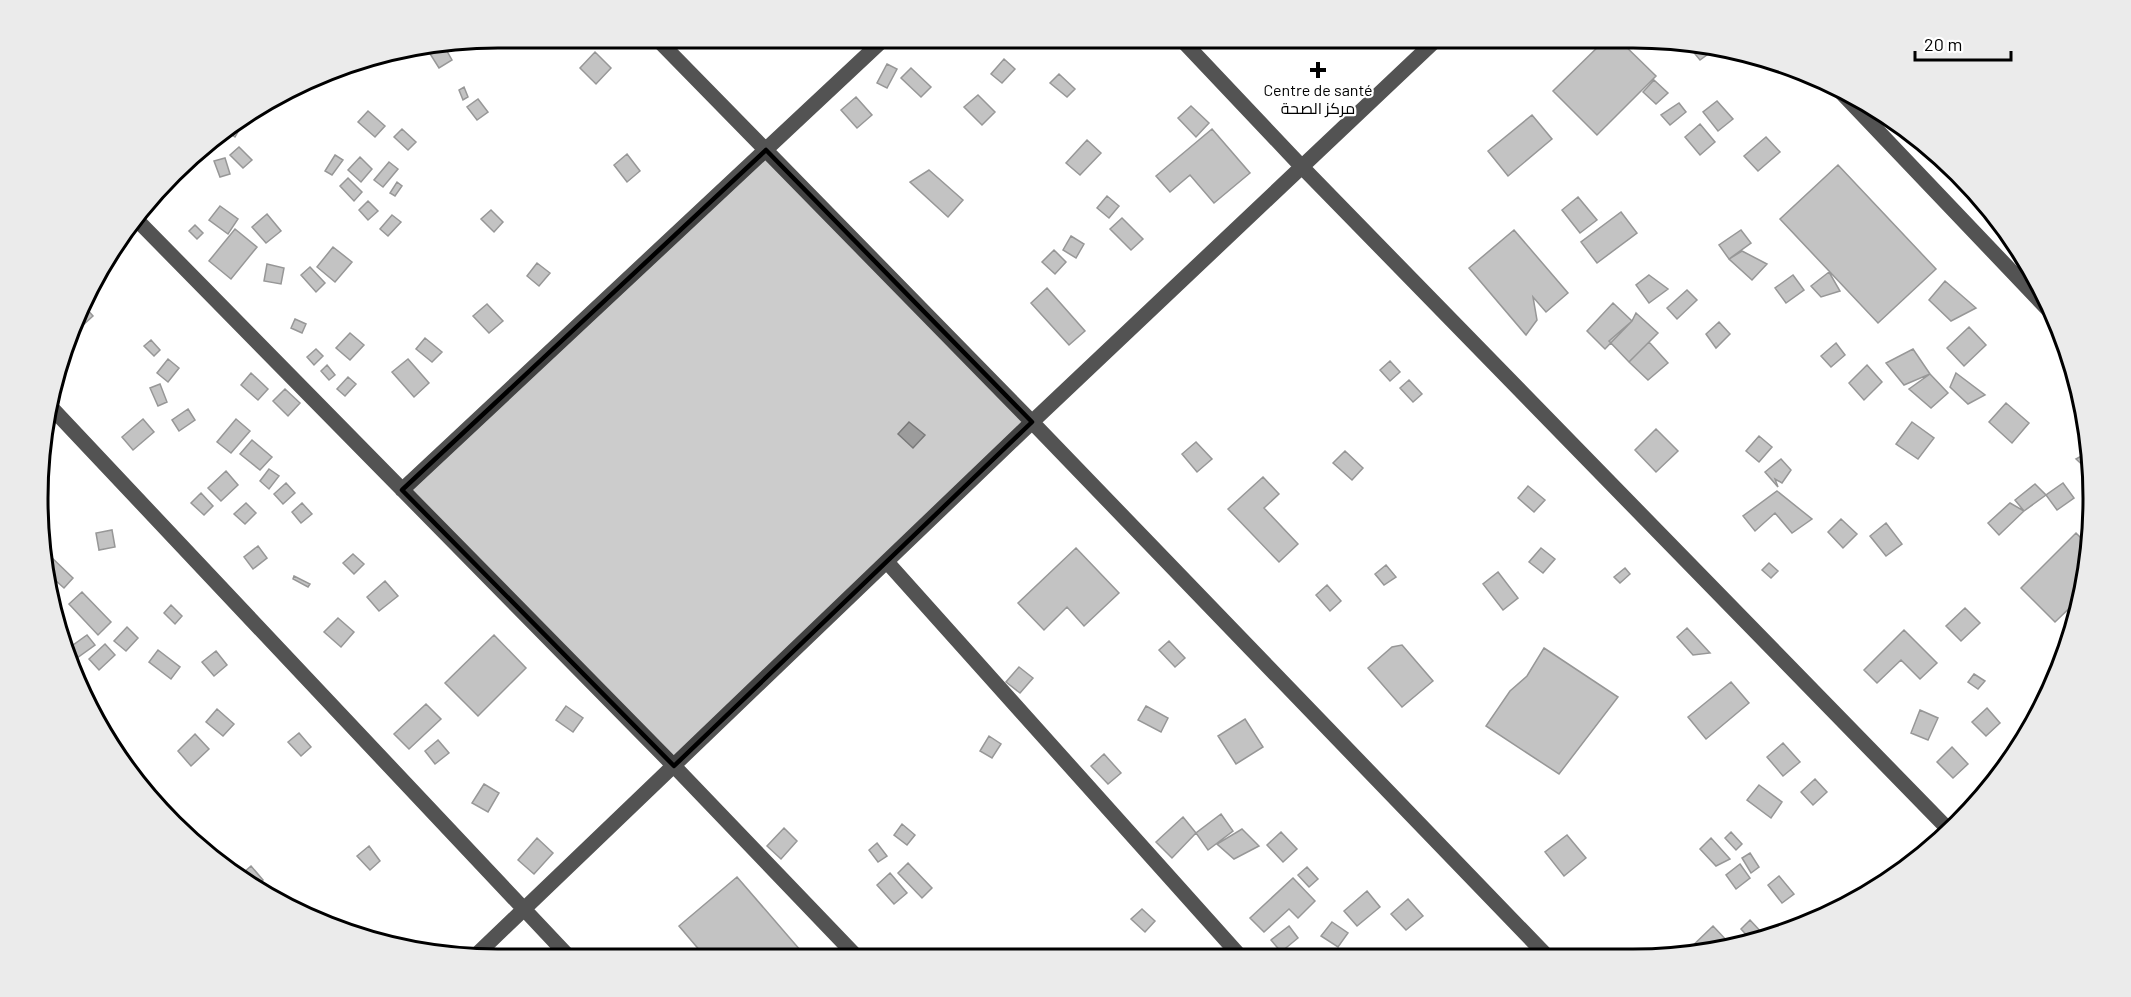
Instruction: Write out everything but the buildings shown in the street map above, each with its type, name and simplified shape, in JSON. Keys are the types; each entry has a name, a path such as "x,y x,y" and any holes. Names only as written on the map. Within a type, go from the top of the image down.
{"street":[{"path":"666,48 1032,422 1540,949"},
{"path":"402,490 874,48"},
{"path":"1189,48 1302,167 1943,825"},
{"path":"483,948 1032,422 1427,48"},
{"path":"1854,106 2036,297"},
{"path":"141,224 674,766 849,949"},
{"path":"57,413 562,949"},
{"path":"887,562 1234,949"}],"highlighted area":[{"path":"766,150 1032,422 674,766 402,490"}],"place":[{"name":"Centre de santé مركز الصحة","path":"1318,70"}]}
